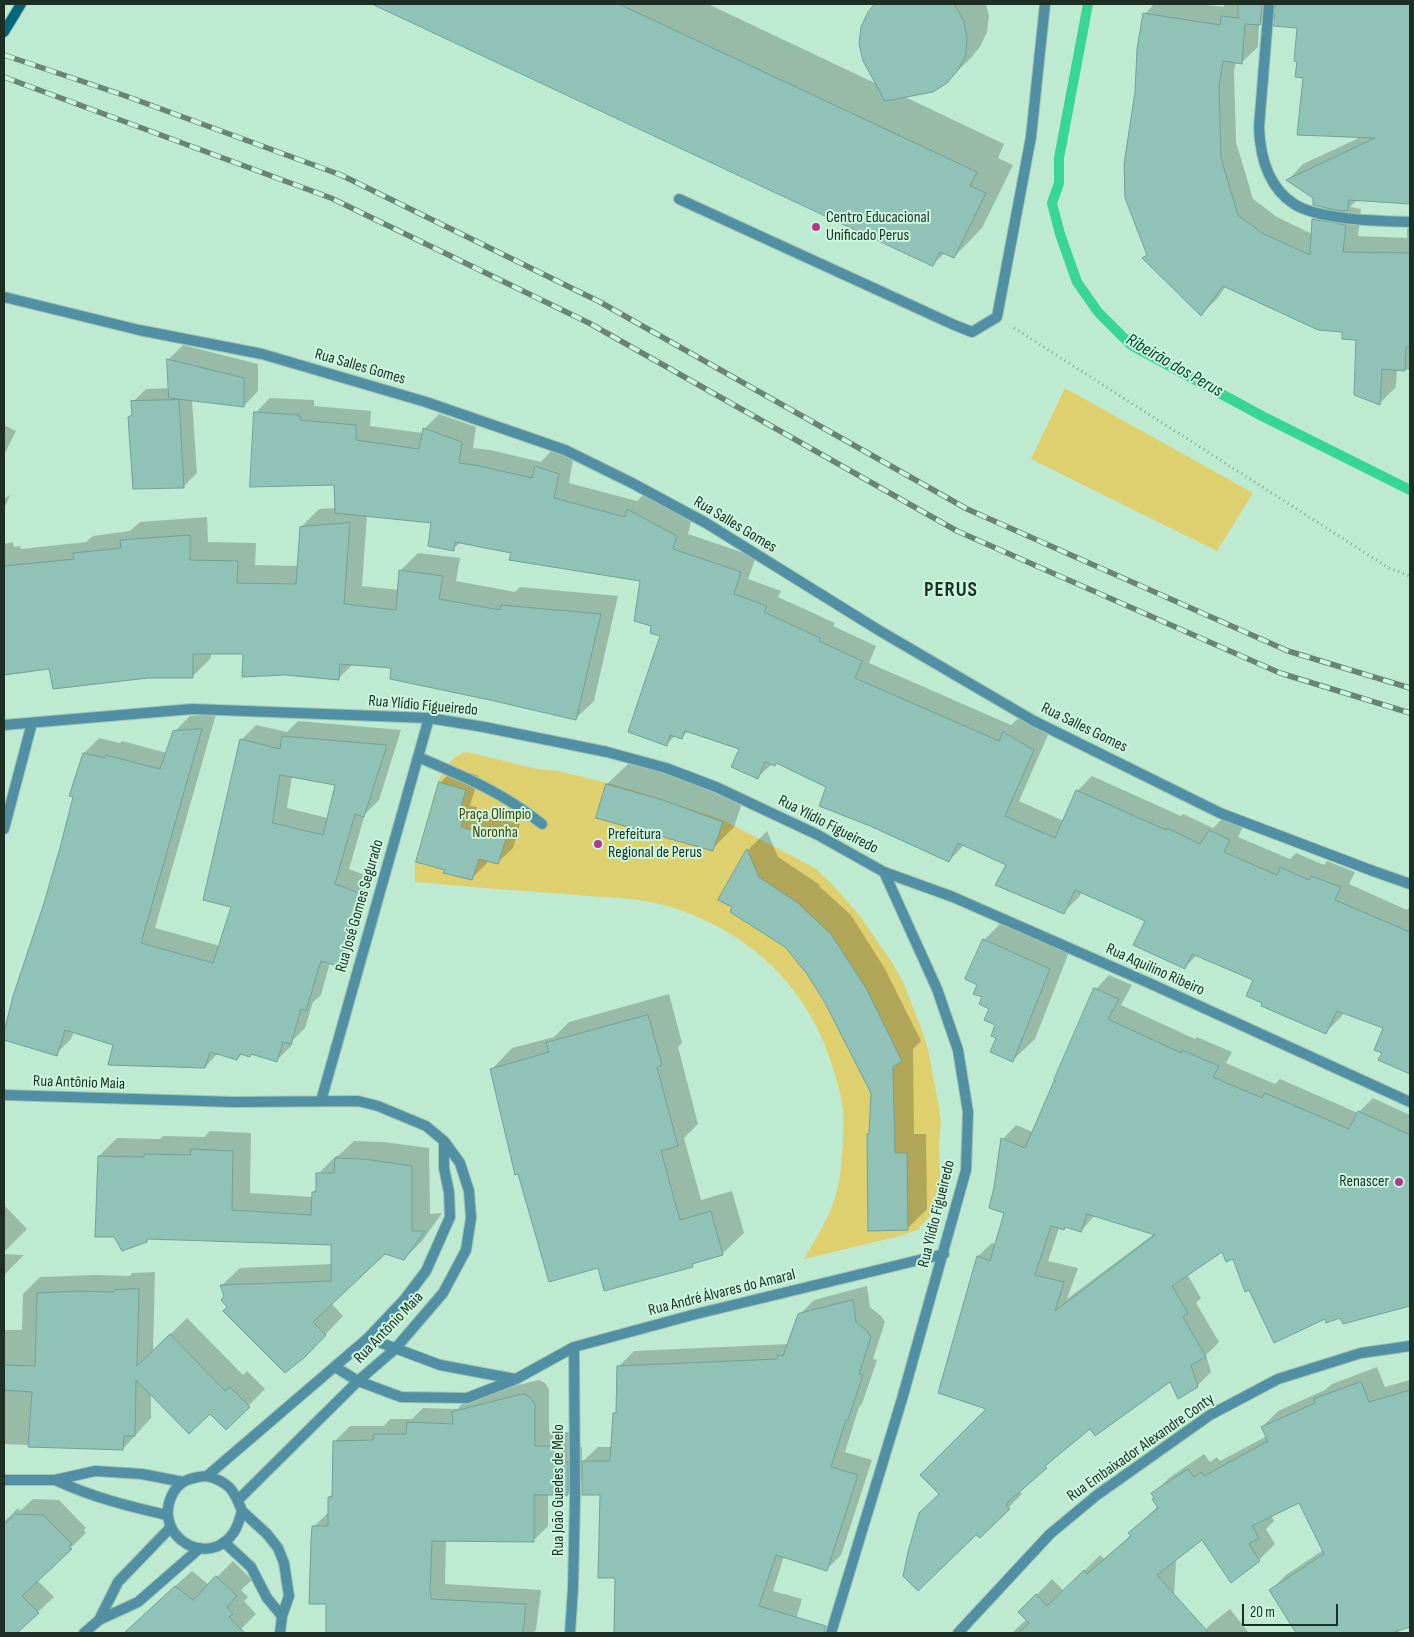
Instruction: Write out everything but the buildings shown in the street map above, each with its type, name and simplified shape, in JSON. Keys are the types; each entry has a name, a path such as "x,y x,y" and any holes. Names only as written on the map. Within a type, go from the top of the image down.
{"main road":[{"path":"4,32 21,4"}],"street":[{"path":"679,199 972,332 997,317 1031,137 1045,4"},
{"path":"1269,4 1260,144 1263,161 1277,187 1295,205 1312,212 1346,218 1410,222"},
{"name":"Rua Salles Gomes","path":"4,296 139,330 262,354 426,402 565,450 706,523 880,632 1034,721 1220,813 1373,872 1410,884"},
{"name":"Rua Ylídio Figueiredo","path":"4,725 192,709 429,718 484,727 607,752 666,768 725,791 818,835 884,872 937,989 958,1050 968,1112 966,1170 902,1399 830,1633"},
{"name":"Rua José Gomes Segurado","path":"321,1101 429,718"},
{"path":"4,828 32,723"},
{"path":"418,757 495,792 526,811 542,824"},
{"name":"Rua Aquilino Ribeiro","path":"884,872 953,897 1149,983 1410,1102"},
{"name":"Rua Antônio Maia","path":"4,1095 234,1102 358,1101 378,1106 426,1126 444,1141 460,1162 469,1191 471,1218 466,1250 443,1293 395,1349 358,1381 238,1500"},
{"name":"Rua Antônio Maia","path":"207,1476 368,1338 404,1300 426,1271 450,1217 449,1192 444,1168 444,1141"},
{"name":"Rua André Álvares do Amaral","path":"335,1366 358,1381 401,1397 467,1398 516,1379 574,1347 696,1314 944,1254"},
{"path":"368,1338 440,1365 516,1379"},
{"name":"Rua Embaixador Alexandre Conty","path":"958,1633 1050,1534 1097,1495 1210,1415 1278,1379 1361,1353 1410,1346"},
{"name":"Rua João Guedes de Melo","path":"570,1633 575,1499 574,1347"},
{"path":"4,1480 55,1480 95,1471 142,1474 183,1482"},
{"path":"242,1511 234,1533 224,1542 213,1548 200,1548 188,1545 178,1538 171,1527 167,1515 171,1497 183,1482 194,1477 207,1476 220,1479 230,1486 242,1511 278,1548 284,1563 288,1596 282,1616 280,1633"},
{"path":"55,1480 84,1493 120,1505 167,1515"},
{"path":"99,1620 118,1582 171,1527"},
{"path":"224,1542 251,1567 267,1598 282,1616"},
{"path":"84,1633 99,1620 138,1602 200,1548"}],"path":[{"path":"997,317 1389,568 1410,576"}],"green space":[{"path":"1065,388 1253,493 1217,551 1031,459"},
{"name":"Praça Olímpio Noronha","path":"467,752 537,769 558,771 612,784 723,820 815,868 833,885 860,916 893,964 904,984 928,1049 941,1122 939,1196 935,1211 917,1230 900,1236 804,1259 827,1218 837,1191 843,1138 842,1102 834,1071 823,1041 809,1013 792,988 748,946 723,929 694,916 664,905 643,900 415,882 415,862 439,780 453,759"}],"waterway":[{"name":"Ribeirão dos Perus","path":"1088,4 1059,158 1059,183 1052,203 1060,234 1077,282 1098,312 1131,345 1262,416 1410,490"}],"railway":[{"path":"4,55 123,95 341,175 600,302 967,509 1288,651 1410,688"},
{"path":"4,77 331,198 589,323 957,531 1280,673 1410,713"}],"place":[{"name":"Centro Educacional Unificado Perus","path":"816,227"},
{"name":"Prefeitura Regional de Perus","path":"598,844"},
{"name":"Renascer","path":"1399,1182"}],"district":[{"name":"PERUS","path":"951,591"}]}
